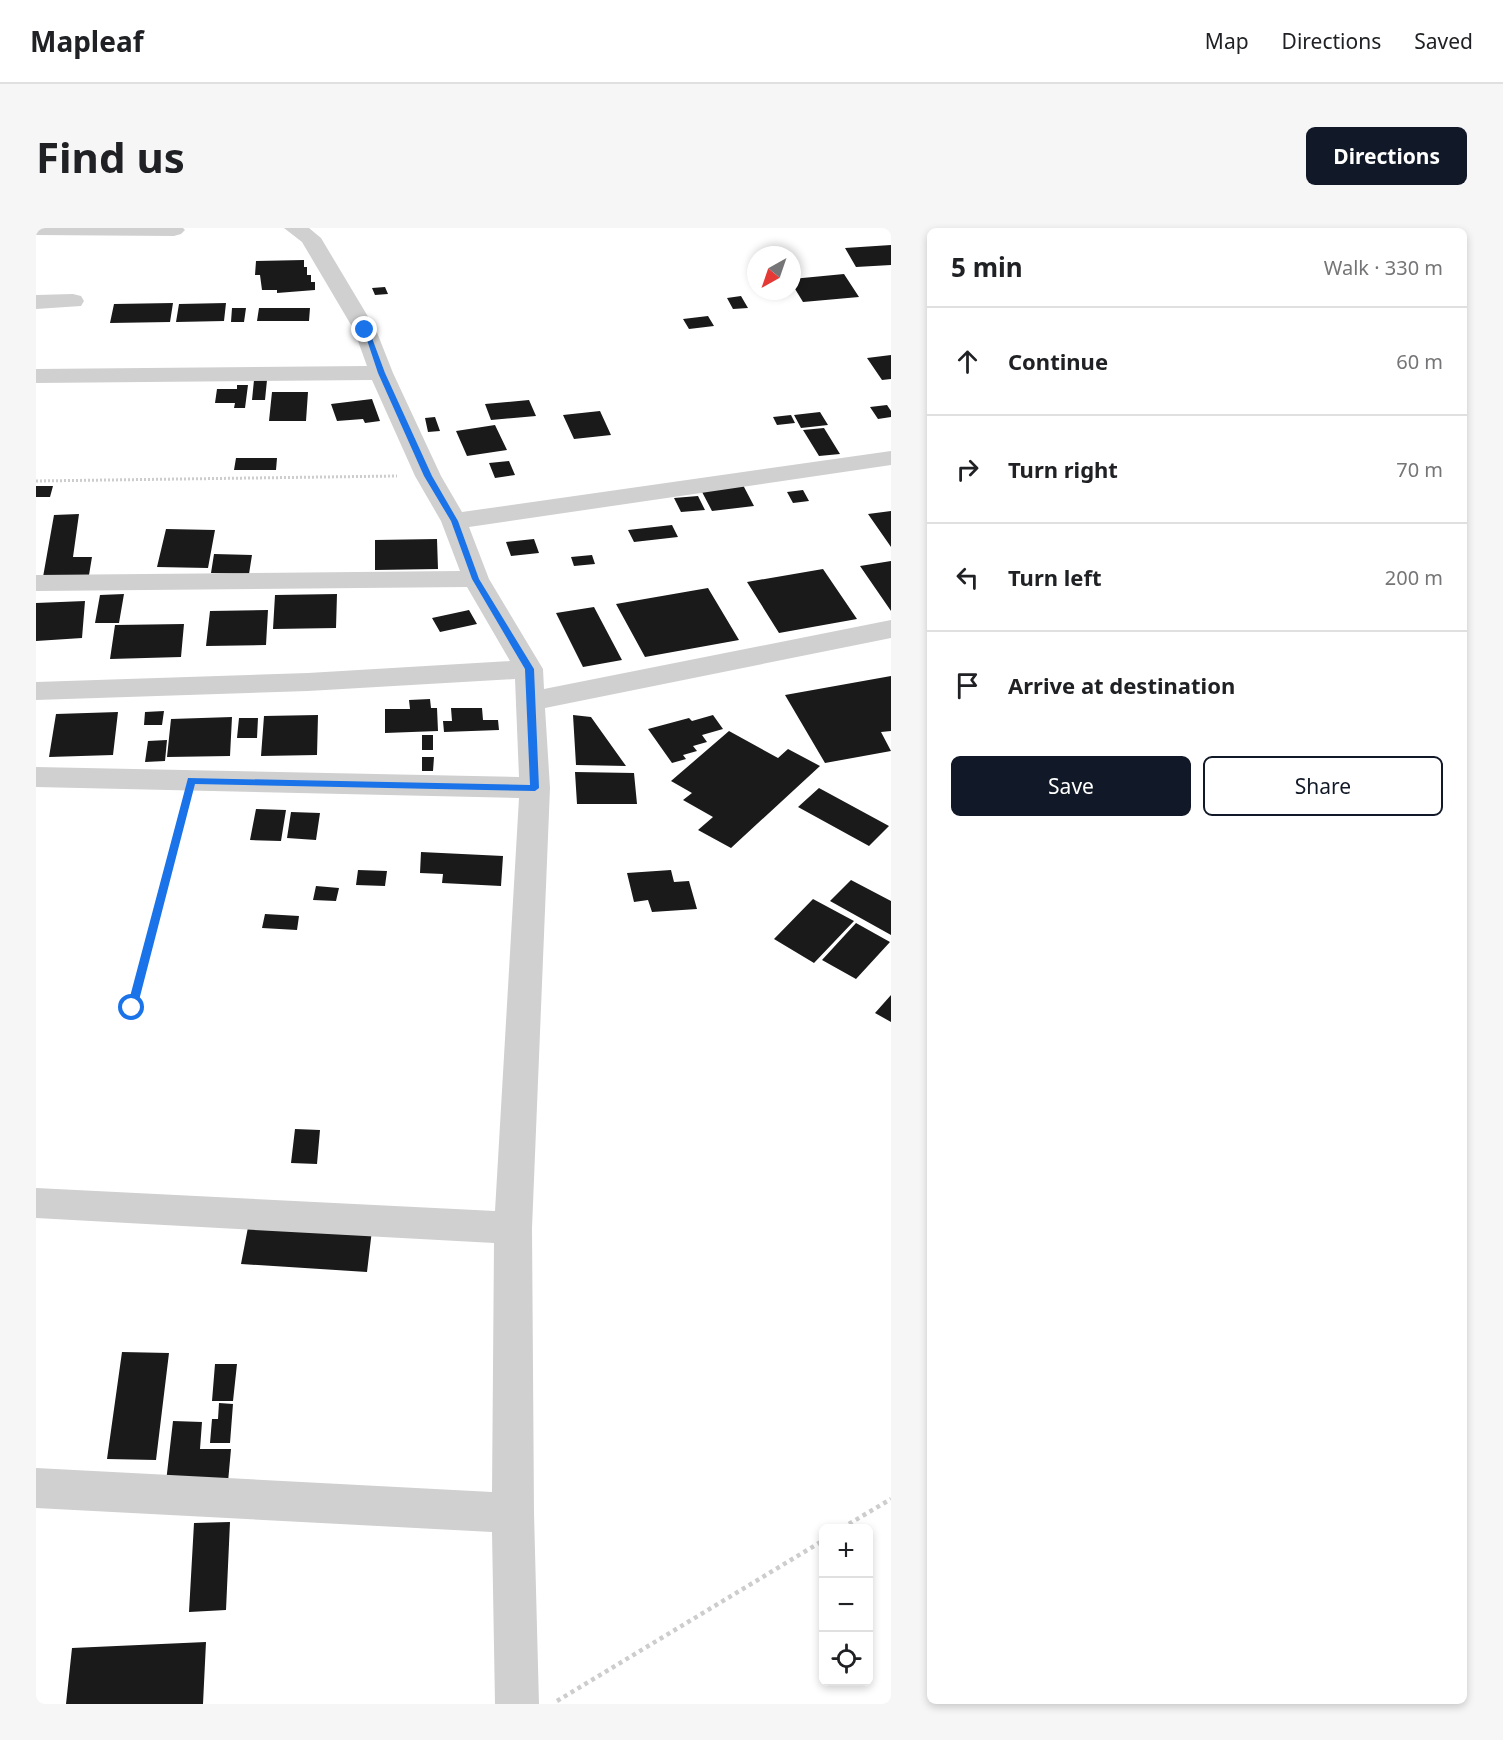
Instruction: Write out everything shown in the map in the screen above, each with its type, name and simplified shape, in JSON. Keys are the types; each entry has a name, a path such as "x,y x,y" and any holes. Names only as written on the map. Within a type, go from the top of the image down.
{"street":[{"path":"295,228 310,238 365,330 381,373 428,476 454,521 476,579 529,669 535,788 513,1228 513,1513 517,1704"},
{"path":"36,229 174,230"},
{"path":"36,302 73,301"},
{"path":"36,376 381,373"},
{"path":"454,521 891,458"},
{"path":"36,583 476,579"},
{"path":"532,701 891,629"},
{"path":"36,691 308,681 529,669"},
{"path":"36,777 535,788"},
{"path":"36,1203 513,1228"},
{"path":"36,1488 513,1513"}],"path":[{"path":"36,481 428,476"},
{"path":"132,1008 191,781"},
{"path":"849,1524 891,1499"},
{"path":"552,1704 819,1543"}],"building":[{"path":"891,245 891,265 856,267 845,248"},
{"path":"304,260 307,275 311,275 311,282 315,282 315,290 277,293 277,290 262,290 260,275 255,275 256,261"},
{"path":"844,274 859,297 803,302 801,278"},
{"path":"385,287 388,294 375,295 372,288"},
{"path":"741,296 748,308 733,309 727,298"},
{"path":"173,303 170,322 110,323 114,304"},
{"path":"226,303 224,321 176,322 179,304"},
{"path":"232,308 246,308 244,322 231,322"},
{"path":"259,308 310,308 309,321 257,321"},
{"path":"708,316 714,326 689,329 683,319"},
{"path":"891,355 891,379 882,380 867,358"},
{"path":"254,380 267,380 265,400 252,400"},
{"path":"237,385 248,385 245,408 234,408 235,403 215,403 217,389 237,389"},
{"path":"272,392 308,392 306,421 269,421"},
{"path":"372,399 380,421 365,423 363,419 337,421 331,404"},
{"path":"529,400 536,416 491,420 485,404"},
{"path":"887,405 891,411 891,417 878,419 870,407"},
{"path":"600,411 611,435 574,439 563,415"},
{"path":"820,412 828,425 801,428 794,415"},
{"path":"791,415 795,423 777,425 773,417"},
{"path":"435,417 440,431 428,432 425,418"},
{"path":"495,425 507,450 467,456 456,431"},
{"path":"824,428 840,454 819,456 803,430"},
{"path":"236,458 277,458 276,470 234,470"},
{"path":"509,461 515,475 495,478 489,463"},
{"path":"743,485 754,506 712,511 701,490"},
{"path":"36,486 53,486 50,497 36,497"},
{"path":"803,490 809,501 793,503 787,492"},
{"path":"698,496 705,510 681,512 674,498"},
{"path":"891,511 891,547 868,514"},
{"path":"79,514 73,557 92,557 89,575 43,577 54,515"},
{"path":"672,525 678,537 634,542 628,530"},
{"path":"166,529 215,530 208,568 157,567"},
{"path":"437,539 438,569 375,570 375,540"},
{"path":"534,539 539,553 511,556 506,542"},
{"path":"214,554 252,555 249,574 211,573"},
{"path":"592,555 595,564 574,566 571,557"},
{"path":"891,561 891,611 860,566"},
{"path":"823,569 857,619 779,633 747,582"},
{"path":"708,588 739,640 645,657 616,604"},
{"path":"124,594 119,623 95,623 100,595"},
{"path":"337,594 336,628 273,629 275,595"},
{"path":"85,601 82,638 36,641 36,603"},
{"path":"594,607 622,660 583,667 556,613"},
{"path":"268,610 266,645 206,646 210,611"},
{"path":"469,610 477,624 440,632 432,618"},
{"path":"184,624 181,657 110,659 115,625"},
{"path":"891,676 891,731 881,732 891,751 825,763 785,695"},
{"path":"430,699 431,708 437,708 438,731 385,733 385,709 410,709 409,700"},
{"path":"451,708 482,708 483,720 498,720 499,730 444,732 443,721 452,721"},
{"path":"164,711 162,725 144,725 145,712"},
{"path":"118,712 113,755 49,757 56,714"},
{"path":"318,715 317,755 261,756 264,716"},
{"path":"573,715 591,717 626,766 576,765"},
{"path":"713,715 723,729 702,735 707,742 693,746 697,751 683,755 686,759 672,763 648,729 689,718 692,721"},
{"path":"232,717 230,756 167,757 171,719"},
{"path":"239,718 258,718 257,738 237,738"},
{"path":"729,731 778,758 788,749 820,766 731,848 698,830 713,817 683,800 692,793 671,781"},
{"path":"422,735 433,735 433,750 422,750"},
{"path":"167,740 165,761 145,762 148,741"},
{"path":"422,757 434,757 433,771 422,771"},
{"path":"575,772 634,773 637,804 577,804"},
{"path":"819,788 889,826 869,846 798,807"},
{"path":"256,809 286,810 281,841 250,840"},
{"path":"291,812 320,813 316,840 287,838"},
{"path":"421,852 503,856 501,886 442,883 443,874 420,873"},
{"path":"358,870 387,871 385,886 356,885"},
{"path":"671,870 674,882 689,881 697,909 652,912 648,900 634,902 627,873"},
{"path":"851,880 891,901 891,935 830,901"},
{"path":"316,886 339,888 336,901 313,900"},
{"path":"813,899 854,921 814,963 774,939"},
{"path":"265,914 299,916 297,930 262,928"},
{"path":"856,923 890,942 856,979 822,960"},
{"path":"891,995 891,1022 875,1013"},
{"path":"295,1129 320,1130 317,1164 291,1163"},
{"path":"249,1222 372,1230 367,1272 241,1264"},
{"path":"122,1352 169,1353 156,1460 107,1459"},
{"path":"215,1364 237,1364 233,1401 212,1401"},
{"path":"219,1403 233,1404 230,1443 210,1443 212,1419 218,1419"},
{"path":"173,1421 202,1422 200,1449 231,1449 228,1482 166,1482"},
{"path":"230,1522 226,1610 189,1612 194,1523"},
{"path":"206,1642 203,1704 66,1704 72,1648"}],"route":[{"path":"132,1008 191,781 535,788 529,669 476,579 454,521 428,476 381,373 365,330"}]}
